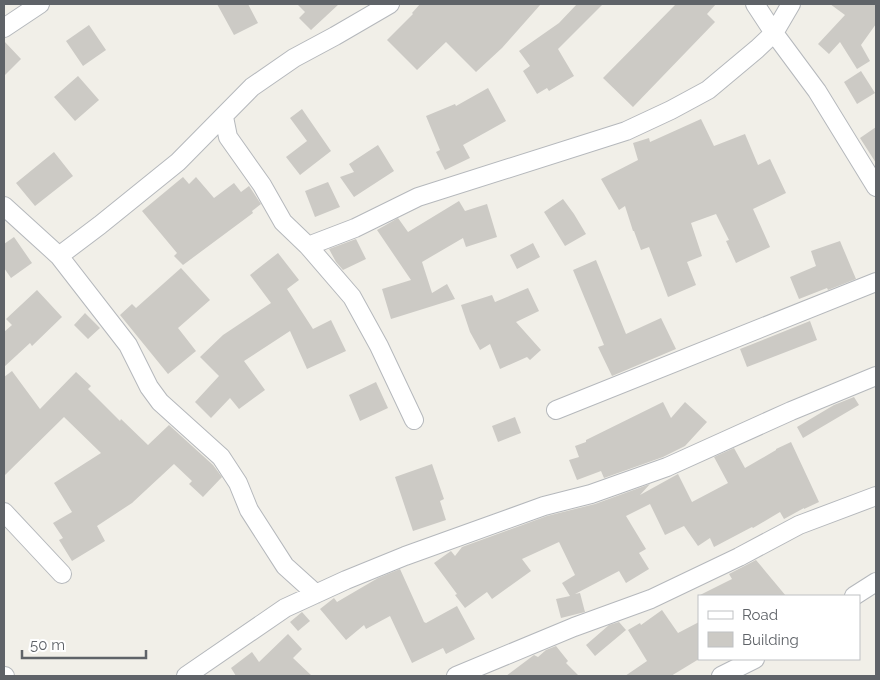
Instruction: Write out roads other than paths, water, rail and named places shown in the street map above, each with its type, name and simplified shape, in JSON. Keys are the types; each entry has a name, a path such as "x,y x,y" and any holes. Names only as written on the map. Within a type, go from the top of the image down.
{"street":[{"path":"4,28 40,4"},
{"path":"59,256 170,169 252,87 294,58 390,4"},
{"path":"755,4 817,91 876,188"},
{"path":"308,246 354,228 418,197 626,131 670,110 708,90 774,33 791,4"},
{"path":"224,117 228,137 262,185 284,222 308,246 352,298 414,420"},
{"path":"203,138 228,137"},
{"path":"4,206 59,256 128,345 149,387 160,402 220,457 238,483 249,510 285,566 316,594"},
{"path":"556,410 876,282"},
{"path":"186,676 285,608 346,580 405,556 544,506 591,494 667,467 791,411 876,376"},
{"path":"456,676 574,627 651,599 739,557 799,524 876,496"},
{"path":"4,512 62,574"},
{"path":"856,595 876,582"},
{"path":"721,676 753,660"}]}
